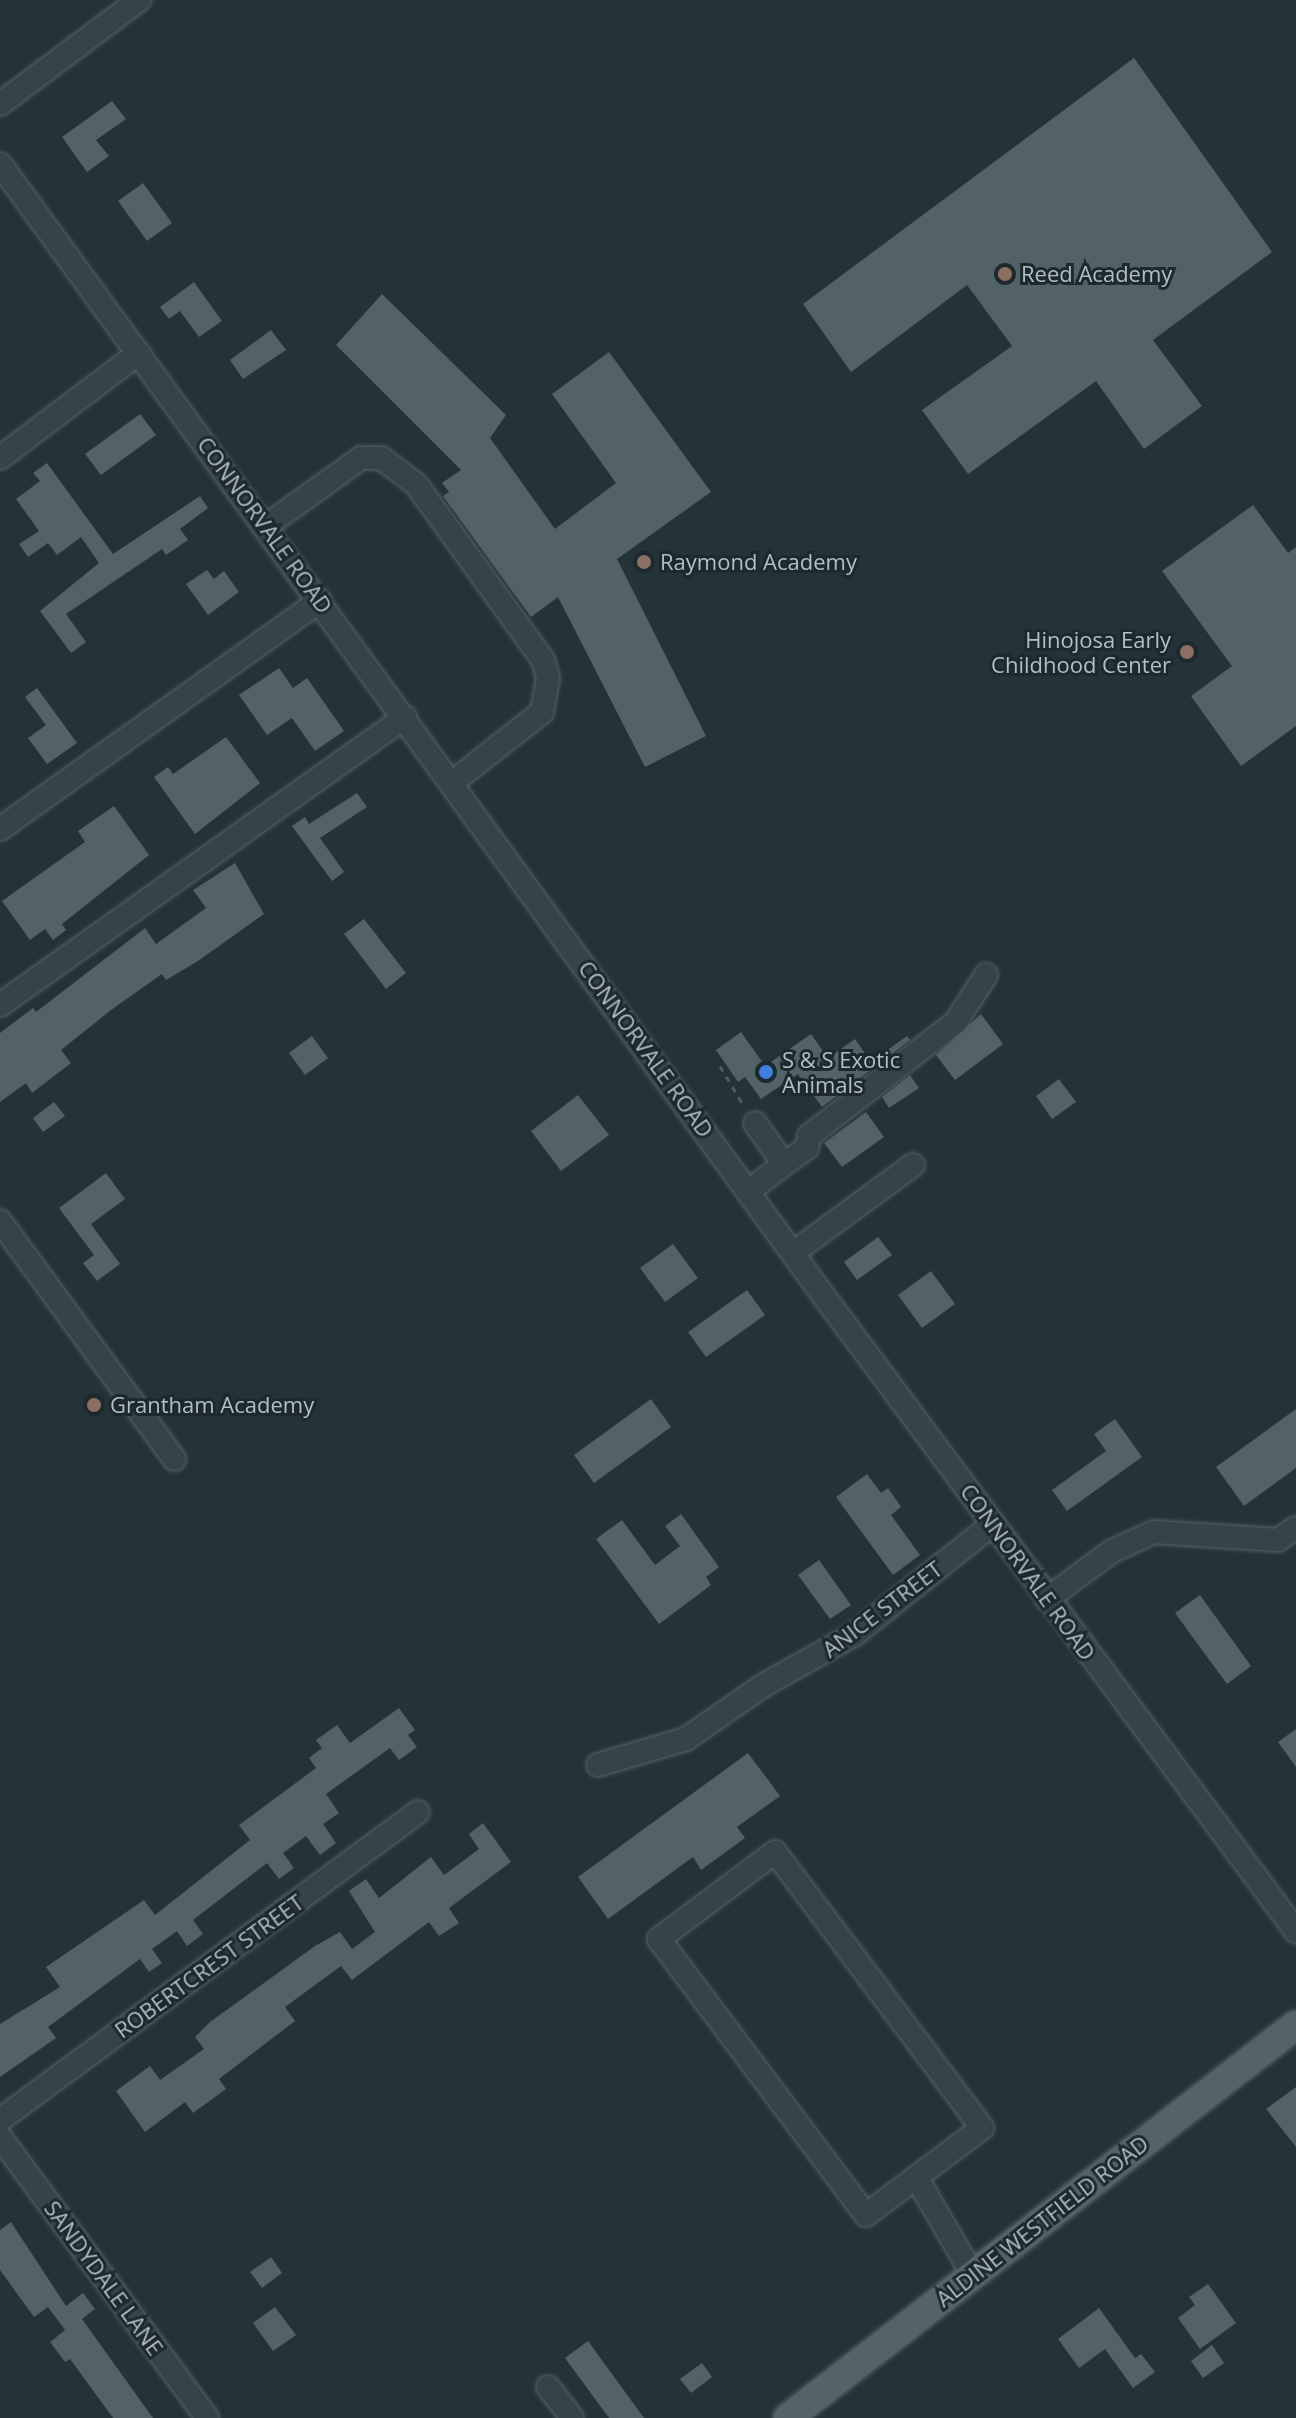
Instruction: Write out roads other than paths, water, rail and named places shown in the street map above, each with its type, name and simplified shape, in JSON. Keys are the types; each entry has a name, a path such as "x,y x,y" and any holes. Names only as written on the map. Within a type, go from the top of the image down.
{"main road":[{"name":"ALDINE WESTFIELD ROAD","path":"788,2418 1296,2025"}],"street":[{"path":"0,104 139,0"},
{"name":"CONNORVALE ROAD","path":"0,164 453,782 748,1192 1296,1931"},
{"path":"0,458 139,353"},
{"path":"266,526 361,458 381,458 416,484 543,660 548,678 542,712 453,782"},
{"path":"0,829 320,601"},
{"path":"0,1005 405,717"},
{"path":"748,1192 807,1148 809,1136 956,1022 986,975"},
{"path":"755,1123 784,1164"},
{"path":"793,1253 913,1165"},
{"path":"0,1221 174,1459"},
{"name":"ANICE STREET","path":"598,1765 686,1739 764,1685 855,1634 993,1524"},
{"path":"1047,1599 1112,1551 1154,1532 1278,1540 1296,1528"},
{"name":"ROBERTCREST STREET","path":"0,2120 418,1812"},
{"path":"775,1852 982,2128 916,2177 866,2215 659,1939 775,1852"},
{"name":"SANDYDALE LANE","path":"0,2137 207,2418"},
{"path":"916,2177 973,2275"},
{"path":"548,2387 572,2418"}],"place":[{"name":"Reed Academy","path":"1005,274"},
{"name":"Raymond Academy","path":"644,562"},
{"name":"Hinojosa Early Childhood Center","path":"1187,652"},
{"name":"S & S Exotic Animals","path":"766,1072"},
{"name":"Grantham Academy","path":"94,1405"}]}
